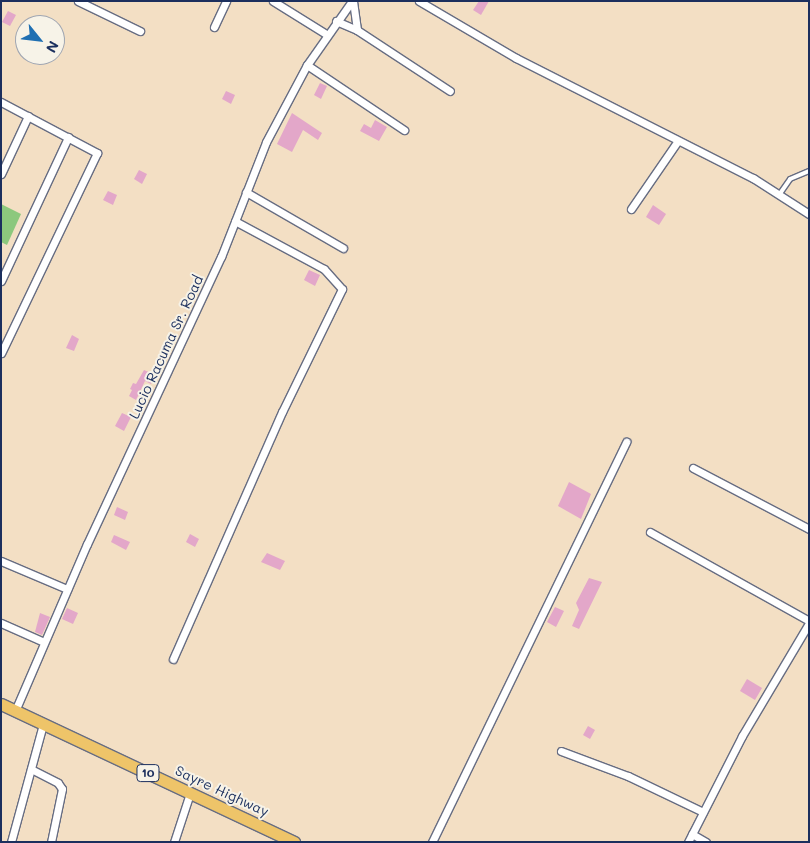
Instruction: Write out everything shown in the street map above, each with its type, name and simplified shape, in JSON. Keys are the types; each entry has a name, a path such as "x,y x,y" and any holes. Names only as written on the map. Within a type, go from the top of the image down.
{"highway":[{"name":"Sayre Highway","path":"1,704 294,842"}],"street":[{"path":"78,1 140,31"},
{"path":"214,27 226,1"},
{"path":"273,1 326,34"},
{"path":"352,1 357,30"},
{"name":"Lucio Racuma Sr. Road","path":"15,710 67,589 235,221 266,142 307,64 326,34 352,1"},
{"path":"419,1 516,58 677,142 753,178 809,214"},
{"path":"336,21 357,30 450,91"},
{"path":"307,64 404,130"},
{"path":"1,102 97,152 1,353"},
{"path":"1,174 28,116"},
{"path":"1,281 68,137"},
{"path":"631,209 677,142"},
{"path":"246,192 343,248"},
{"path":"173,659 282,412 342,289 324,269 235,221"},
{"path":"432,842 626,442"},
{"path":"693,468 809,529"},
{"path":"650,532 809,622 755,711 688,842"},
{"path":"1,560 67,589"},
{"path":"1,623 44,642"},
{"path":"11,842 43,724"},
{"path":"562,751 628,776 703,812"},
{"path":"31,769 58,783 62,789 51,842"},
{"path":"174,842 190,793"},
{"path":"692,834 706,842"}],"lane":[{"path":"780,195 790,179 809,171"}],"green space":[{"path":"1,204 21,214 7,245 1,242"}],"building":[{"path":"479,1 489,1 481,15 473,10"},
{"path":"8,11 16,15 10,26 2,22"},
{"path":"320,83 327,86 321,99 314,95"},
{"path":"226,91 235,95 231,104 222,99"},
{"path":"292,113 322,133 318,140 303,130 292,152 277,144"},
{"path":"375,120 387,127 379,141 360,131 364,124 371,128"},
{"path":"139,170 147,174 142,184 134,179"},
{"path":"108,191 117,195 113,205 103,200"},
{"path":"653,205 666,214 659,225 646,217"},
{"path":"309,270 320,275 315,286 304,280"},
{"path":"72,335 79,339 74,351 66,348"},
{"path":"144,370 155,375 151,384 145,381 136,400 129,396 132,390 130,389 133,383 136,384"},
{"path":"122,413 131,417 124,431 115,426"},
{"path":"569,482 591,494 581,519 558,506"},
{"path":"117,507 128,512 125,520 114,515"},
{"path":"190,534 199,539 195,547 186,542"},
{"path":"114,535 130,542 126,550 111,542"},
{"path":"267,553 285,561 280,570 261,562"},
{"path":"589,578 602,582 579,629 572,626 579,610 576,603"},
{"path":"555,607 564,611 556,627 547,622"},
{"path":"67,608 78,613 73,624 62,619"},
{"path":"40,613 50,617 42,635 35,632"},
{"path":"747,679 762,688 755,700 740,691"},
{"path":"588,726 595,730 590,739 583,735"}]}
